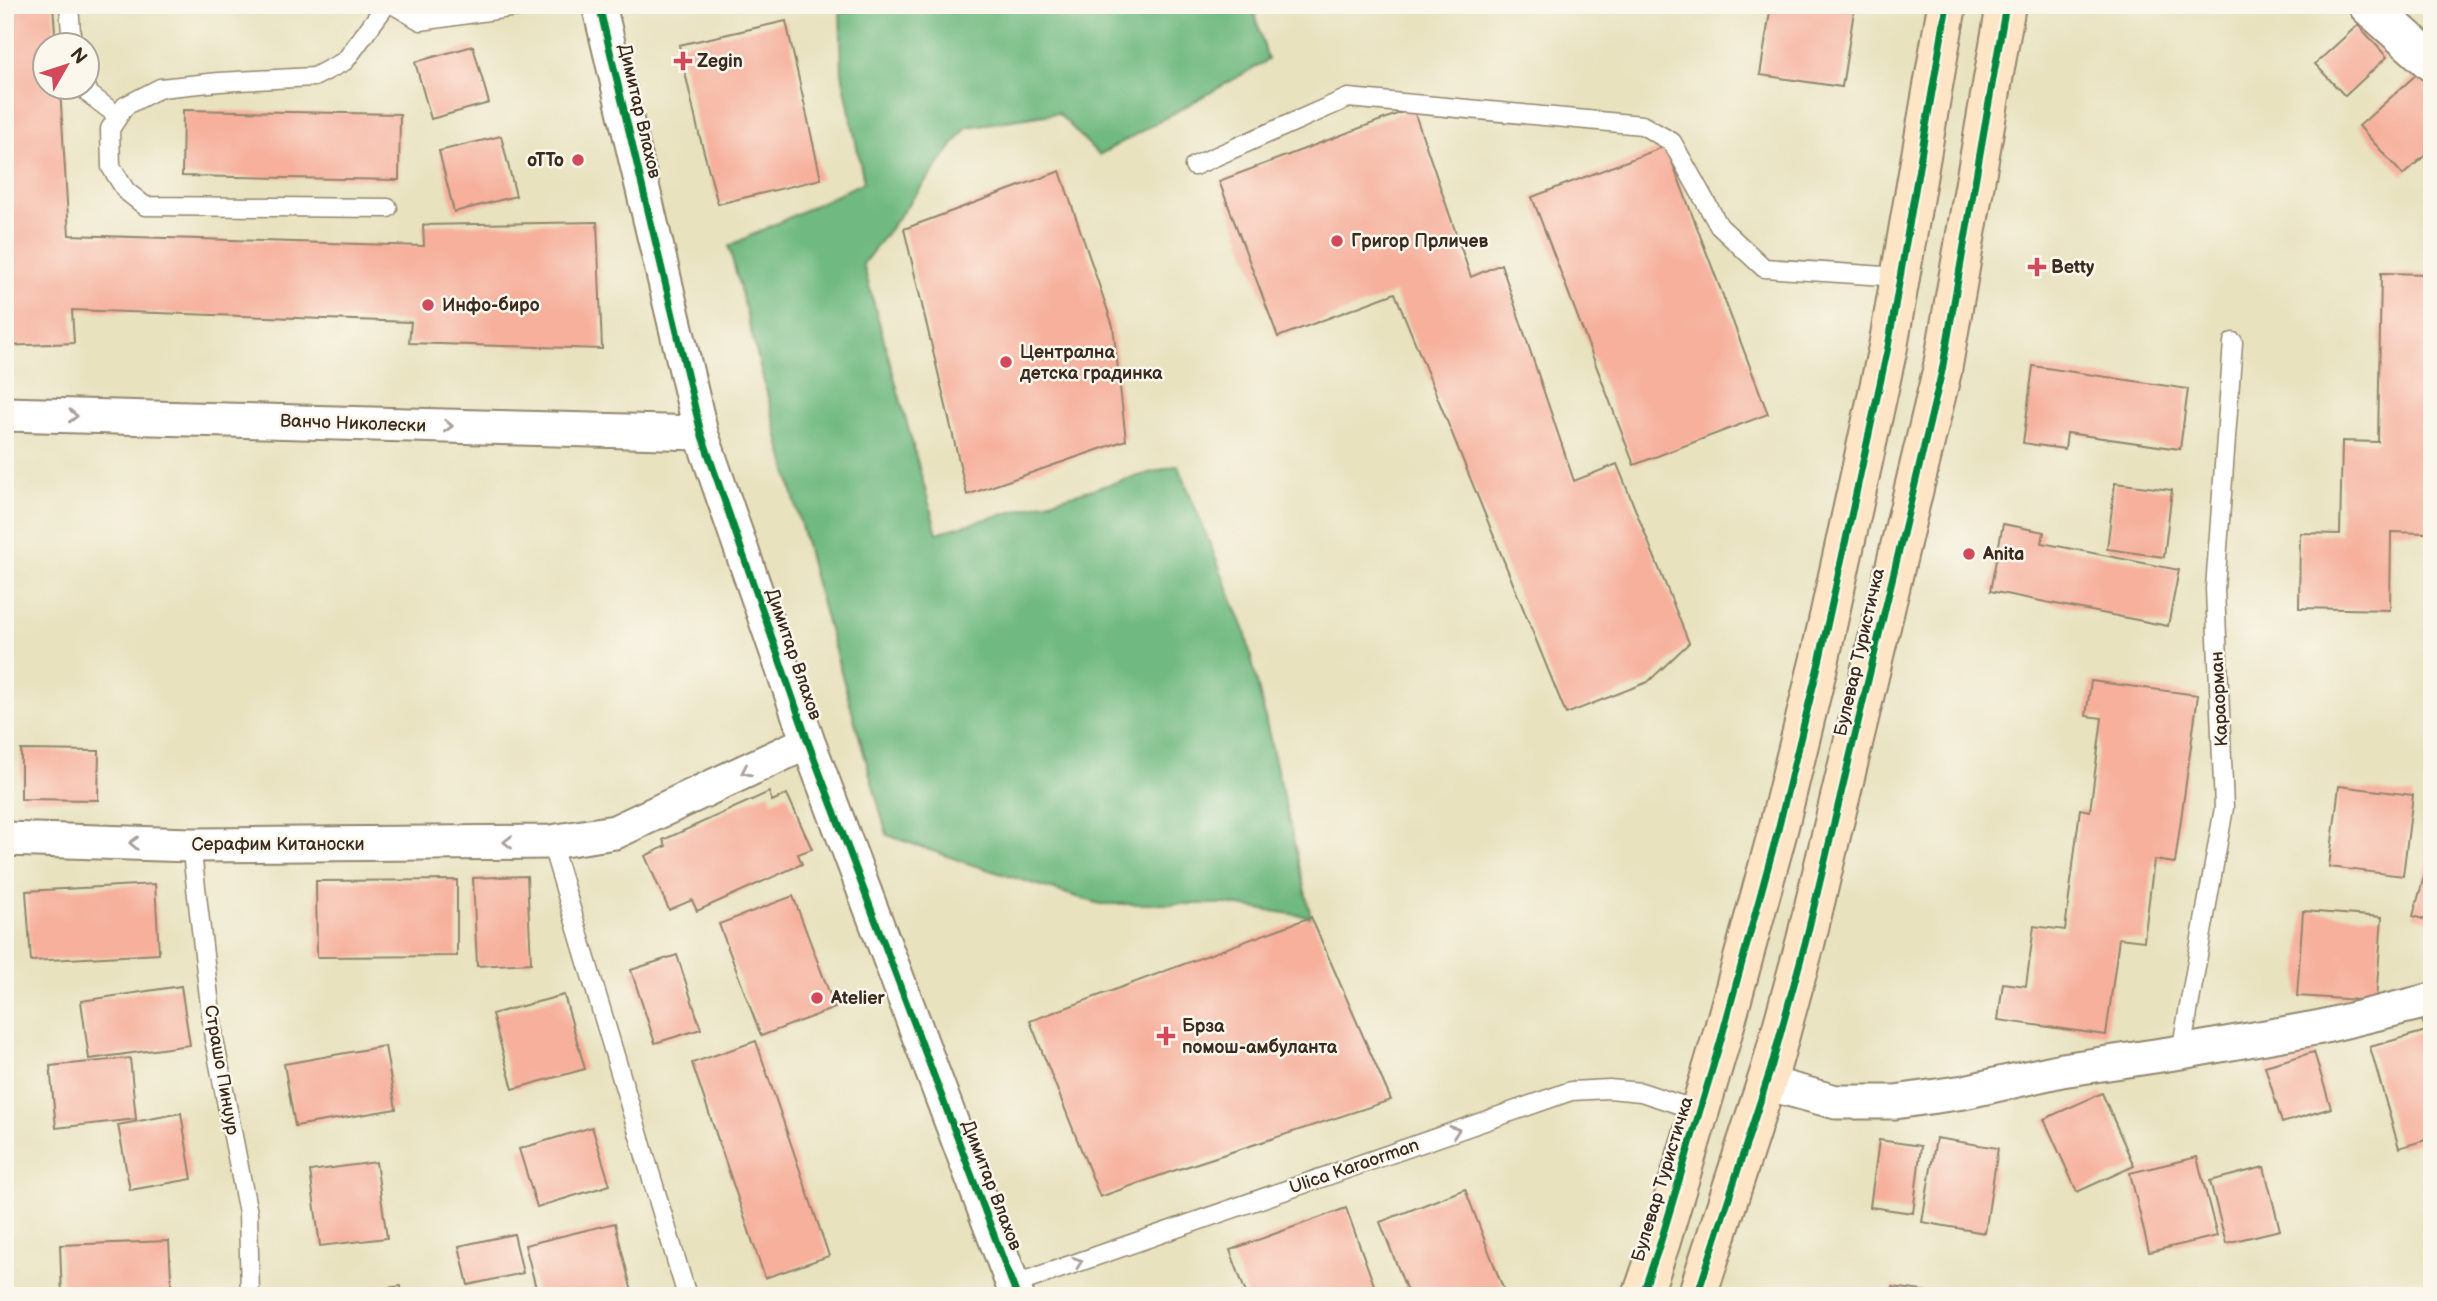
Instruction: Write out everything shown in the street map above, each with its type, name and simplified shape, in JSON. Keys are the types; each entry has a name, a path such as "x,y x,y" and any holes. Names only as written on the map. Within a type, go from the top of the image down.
{"main road":[{"name":"Булевар Туристичка","path":"1642,1296 1699,1111 1777,834 1814,685 1888,347 1948,5"},
{"name":"Булевар Туристичка","path":"1697,1296 1766,1083 1810,927 1942,371 2006,5"}],"street":[{"name":"Димитар Влахов","path":"599,5 701,433 808,742 1015,1290"},
{"path":"2368,5 2432,62"},
{"name":"Ванчо Николески","path":"5,414 701,433"},
{"name":"Серафим Китаноски","path":"5,839 191,845 551,842 615,832 808,742"},
{"path":"1766,1083 1836,1102 1895,1102 1964,1091 2062,1070 2321,1027 2432,1000"}],"lane":[{"path":"69,5 71,32"},
{"path":"386,5 345,61 314,77 219,82 160,89 125,106 110,129 111,166 126,191 145,206 388,208"},
{"path":"394,5 421,21 530,5"},
{"path":"1194,166 1348,98 1642,125 1672,142 1720,226 1764,268 1900,277"},
{"path":"100,102 118,116"},
{"name":"Караорман","path":"2181,1052 2224,808 2215,589 2233,342"},
{"path":"551,842 687,1296"},
{"name":"Страшо Пинџур","path":"191,845 214,1039 248,1213 250,1296"},
{"name":"Ulica Karaorman","path":"1015,1290 1571,1091 1609,1089 1641,1093 1699,1111"}],"green space":[{"path":"840,5 1252,5 1268,60 1099,155 1058,113 967,127 863,264 937,533 1178,465 1245,631 1311,917 1226,904 1100,904 887,835 814,576 729,246 864,182 842,73"}],"building":[{"path":"5,5 53,5 55,32 32,32 32,102 61,102 69,235 424,246 423,225 597,222 602,349 409,343 411,322 72,310 74,343 5,346"},
{"path":"1771,5 1855,5 1842,87 1760,75"},
{"path":"786,21 821,179 718,204 679,45"},
{"path":"2358,25 2387,57 2345,96 2315,64"},
{"path":"473,46 489,103 431,119 415,62"},
{"path":"2418,73 2432,89 2432,149 2403,175 2359,126"},
{"path":"1413,108 1471,277 1501,264 1574,481 1617,464 1689,643 1648,682 1566,714 1395,293 1278,337 1219,181"},
{"path":"183,110 400,114 399,180 182,176"},
{"path":"501,136 516,196 454,212 439,151"},
{"path":"1666,146 1768,414 1634,465 1532,197"},
{"path":"1060,171 1113,326 1126,440 967,495 904,229"},
{"path":"2381,273 2432,274 2432,449 2428,448 2427,533 2391,532 2390,610 2299,608 2300,533 2340,534 2342,441 2378,442"},
{"path":"2033,366 2188,389 2180,449 2067,433 2065,449 2023,443"},
{"path":"2115,483 2172,490 2164,557 2107,549"},
{"path":"2003,524 2044,532 2042,543 2179,570 2168,626 1990,591"},
{"path":"2091,681 2198,695 2175,863 2154,860 2144,941 2119,938 2106,1035 1998,1020 2003,983 2026,986 2034,926 2065,930 2080,809 2090,811 2102,718 2086,716"},
{"path":"21,750 99,751 98,800 21,799"},
{"path":"2339,786 2413,795 2403,876 2329,867"},
{"path":"769,792 772,801 787,794 812,849 798,854 802,864 697,911 692,900 669,910 645,856 666,846 663,840"},
{"path":"2432,851 2432,922 2413,916"},
{"path":"527,876 531,963 477,966 473,878"},
{"path":"457,880 457,956 317,957 316,881"},
{"path":"155,884 159,954 31,961 26,891"},
{"path":"793,896 835,1008 761,1036 719,924"},
{"path":"2303,911 2382,917 2376,1001 2297,996"},
{"path":"1311,917 1391,1100 1100,1197 1030,1021"},
{"path":"677,955 701,1029 655,1043 631,970"},
{"path":"181,986 190,1045 89,1059 81,1001"},
{"path":"564,995 585,1069 513,1089 492,1014"},
{"path":"2432,1017 2432,1138 2399,1148 2370,1047 2426,1031 2422,1020"},
{"path":"756,1041 829,1256 765,1278 692,1063"},
{"path":"385,1046 396,1109 295,1126 284,1064"},
{"path":"2314,1052 2331,1108 2282,1123 2265,1066"},
{"path":"130,1058 136,1119 56,1128 50,1066"},
{"path":"2102,1093 2134,1166 2077,1192 2044,1119"},
{"path":"181,1113 192,1179 130,1190 118,1125"},
{"path":"592,1127 610,1185 537,1207 519,1149"},
{"path":"1936,1138 1998,1148 1985,1233 1922,1222"},
{"path":"1879,1140 1921,1146 1913,1213 1870,1207"},
{"path":"2197,1157 2217,1236 2149,1252 2130,1173"},
{"path":"376,1162 387,1238 320,1246 310,1171"},
{"path":"2264,1167 2280,1230 2226,1243 2210,1181"},
{"path":"1465,1189 1506,1296 1409,1296 1380,1222"},
{"path":"1346,1208 1378,1296 1247,1296 1230,1250"},
{"path":"615,1223 633,1296 538,1296 525,1245"},
{"path":"514,1234 523,1273 468,1285 459,1246"},
{"path":"169,1241 172,1296 62,1296 60,1245"},
{"path":"401,1286 402,1296 339,1296 339,1294"},
{"path":"1893,1287 1944,1294 1944,1296 1891,1296"}],"cycle path":[{"path":"599,5 701,433 808,742 1017,1296"},
{"path":"1642,1296 1720,1043 1777,834 1820,658 1888,347 1947,5"},
{"path":"1697,1296 1771,1068 1806,940 1942,371 2006,5"}],"place":[{"name":"Zegin","path":"683,61"},
{"name":"oTTo","path":"578,160"},
{"name":"Григор Прличев","path":"1337,241"},
{"name":"Betty","path":"2037,267"},
{"name":"Инфо-биро","path":"428,305"},
{"name":"Централна детска градинка","path":"1006,362"},
{"name":"Anita","path":"1969,554"},
{"name":"Atelier","path":"817,998"},
{"name":"Брза помош-амбуланта","path":"1166,1036"}]}
